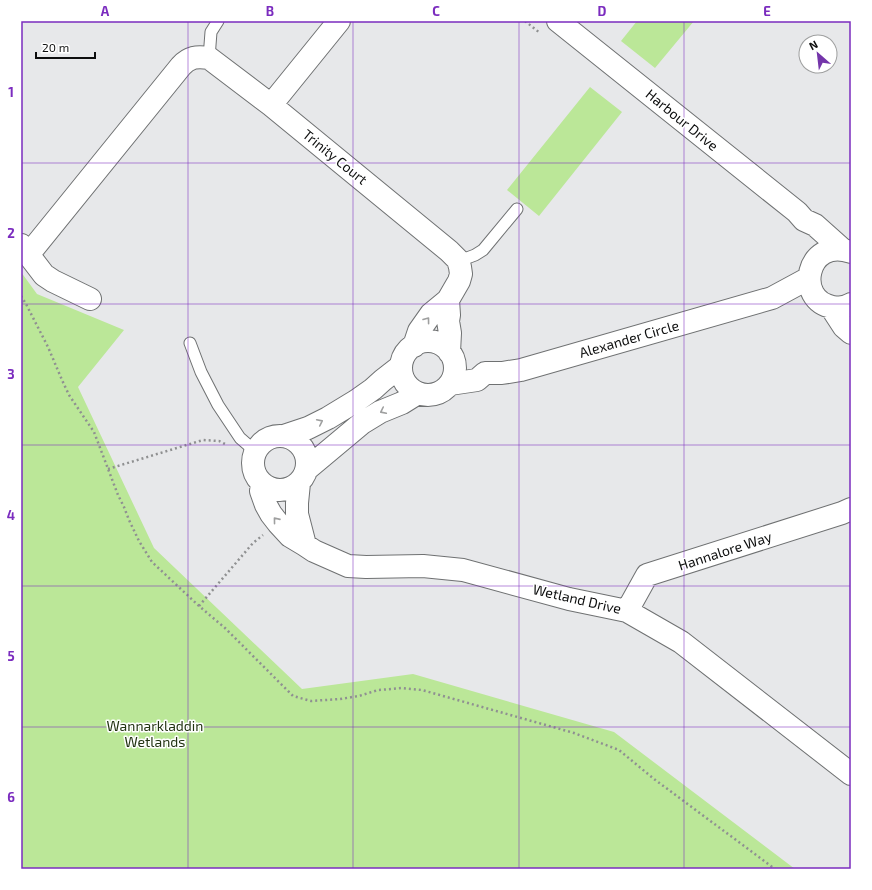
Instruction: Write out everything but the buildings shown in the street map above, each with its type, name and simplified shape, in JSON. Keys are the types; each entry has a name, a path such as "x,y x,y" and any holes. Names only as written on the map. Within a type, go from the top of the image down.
{"street":[{"path":"270,105 339,21"},
{"name":"Harbour Drive","path":"558,21 797,212 804,220 815,225 847,251"},
{"path":"90,299 49,279 44,275 25,250 181,66 191,58 199,56 208,58"},
{"name":"Trinity Court","path":"208,58 270,105 449,251 458,260"},
{"path":"804,220 824,289 844,327 851,333"},
{"name":"Alexander Circle","path":"450,384 477,380 485,373 502,373 521,370 772,298 824,289 824,253 832,250 847,251"},
{"path":"414,346 418,331 431,314 448,300 459,281 461,274 458,260"},
{"path":"448,300 448,321 451,354 455,370 454,378 444,390 435,394 426,395 418,393 407,385 402,373 402,360 409,349 421,342 436,343 444,346 451,354 477,365 485,373"},
{"path":"401,366 373,389 328,418 308,428 284,436 276,436 267,439 260,444 253,460 253,468 256,477 268,488 276,490 292,488 303,476 362,423 418,393"},
{"path":"284,436 300,444 305,452 307,461 297,503 297,514 306,544"},
{"name":"Wetland Drive","path":"262,484 262,497 271,514 290,536 306,544 314,551 348,566 423,566 463,570 569,599 627,611 681,642 850,766"},
{"name":"Hannalore Way","path":"627,611 647,576 848,512"}],"lane":[{"path":"208,58 211,32 218,21"},
{"path":"458,260 475,255 483,250 517,209"},
{"path":"190,343 201,372 218,405 240,438 256,451"}],"path":[{"path":"21,296 48,347 70,395 94,432 128,520 152,562 225,628 293,696 311,700 340,699 359,696 378,690 402,688 422,690 574,733 619,750 654,779 775,869"},
{"path":"108,469 203,440 226,444"},
{"path":"199,606 253,543 265,534"}],"green space":[{"path":"637,21 694,21 655,68 621,41"},
{"path":"590,87 622,112 539,216 507,190"},
{"name":"Wannarkladdin Wetlands","path":"21,272 37,294 124,330 78,387 154,548 302,689 413,674 614,732 795,869 21,869"}]}
